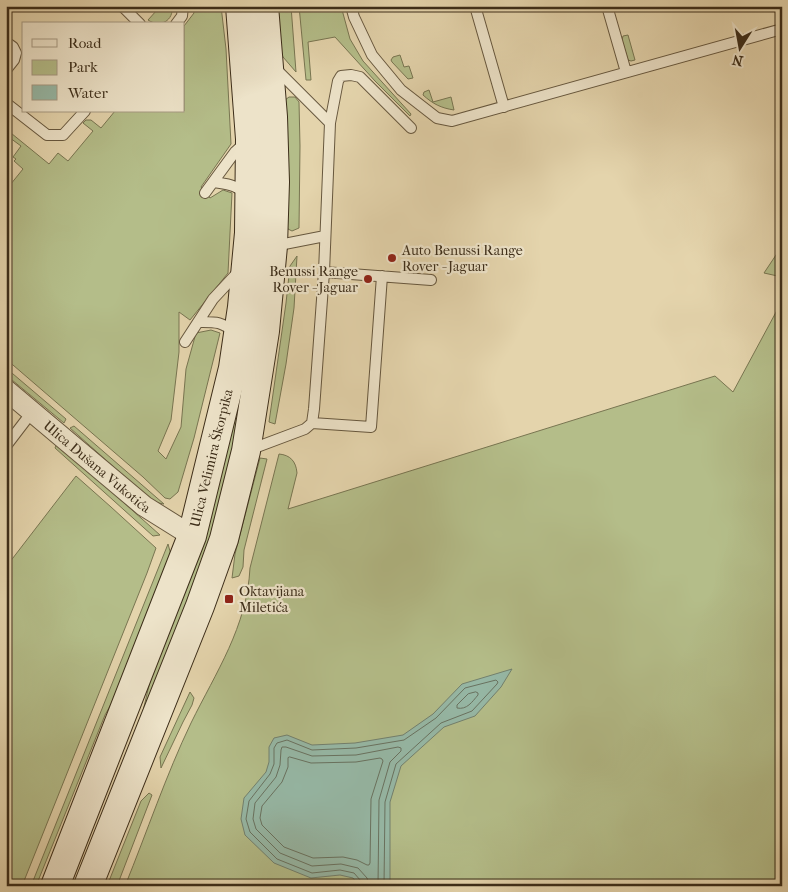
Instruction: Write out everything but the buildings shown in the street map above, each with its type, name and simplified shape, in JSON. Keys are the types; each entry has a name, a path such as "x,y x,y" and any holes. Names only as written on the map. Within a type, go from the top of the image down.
{"main road":[{"name":"Ulica Velimira Škorpika","path":"55,886 192,536 233,368 246,264 249,194 250,139 240,6"},
{"name":"Ulica Velimira Škorpika","path":"88,886 200,606 224,539 246,451 265,331 273,246 275,182 273,117 264,6"}],"street":[{"name":"Ulica Dušana Vukotića","path":"6,390 144,506 192,536"}],"lane":[{"path":"122,6 138,22"},
{"path":"178,22 182,16 183,6"},
{"path":"351,6 354,17 372,55 401,90 437,118 452,121 782,29"},
{"path":"475,6 504,107"},
{"path":"608,6 626,72"},
{"path":"6,42 16,53 14,60 6,70"},
{"path":"269,62 330,123"},
{"path":"246,451 305,429 312,423 324,272 330,123 338,81 341,76 360,77 411,128"},
{"path":"6,103 47,135 62,135 84,112"},
{"path":"205,193 234,152 250,139"},
{"path":"213,182 234,185 249,194"},
{"path":"273,246 325,236"},
{"path":"185,342 212,299 246,264"},
{"path":"324,272 431,280"},
{"path":"312,423 370,427 382,276"},
{"path":"198,322 217,322 225,325 238,335"},
{"path":"6,446 32,412"}],"green space":[{"path":"153,6 172,6 171,16 165,22 148,20 157,10"},
{"path":"193,6 221,6 226,49 231,144 201,187 210,198 223,190 232,193 228,273 190,320 179,312 179,352 171,420 158,451 166,459 181,427 186,369 196,333 211,330 220,333 194,438 178,492 170,499 165,498 6,359 6,190 23,169 14,161 16,159 13,157 21,146 6,135 6,129 49,164 58,153 68,161 93,131 83,123 86,120 91,120 101,128 114,112 185,112 185,25 194,13"},
{"path":"278,6 291,6 296,72 283,57 279,44"},
{"path":"299,6 341,6 350,39 363,61 411,114 410,116 335,37 308,42 311,80 306,80"},
{"path":"628,35 635,60 631,61 628,60 622,40 623,36"},
{"path":"400,55 404,67 409,66 413,78 408,79 392,62 393,57"},
{"path":"429,90 433,102 451,97 454,110 441,107 434,103 423,95 424,92"},
{"path":"289,97 295,97 299,102 300,146 299,228 292,231 288,229 285,223 285,100"},
{"path":"782,246 782,277 764,273"},
{"path":"297,256 294,308 275,424 269,422 290,266"},
{"path":"782,301 782,886 125,886 182,743 237,630 248,590 250,568 279,454 292,459 297,473 288,509 715,376 733,392"},
{"path":"250,323 241,418 210,542 182,627 78,886 74,886 143,711 155,660"},
{"path":"6,368 66,419 64,423 6,375"},
{"path":"74,426 164,504 153,502 70,428"},
{"path":"57,443 160,535 153,536 55,448"},
{"path":"260,458 267,459 244,550 243,567 239,576 232,578 235,554"},
{"path":"76,476 156,548 22,886 6,886 6,567"},
{"path":"168,544 173,562 129,672 105,715 36,886 31,886"},
{"path":"190,692 194,698 192,705 161,768 160,757"},
{"path":"149,793 152,795 117,886 107,886 141,801"}],"water":[{"path":"512,669 501,687 475,716 444,727 401,766 390,802 390,886 359,886 353,878 340,875 311,878 274,863 245,835 241,819 244,798 266,772 269,762 269,747 274,738 287,735 312,745 355,743 403,735 433,714 462,684"}],"place":[{"name":"Auto Benussi Range Rover - Jaguar","path":"392,258"},
{"name":"Benussi Range Rover - Jaguar","path":"368,279"},
{"name":"Oktavijana Miletića","path":"229,599"}]}
